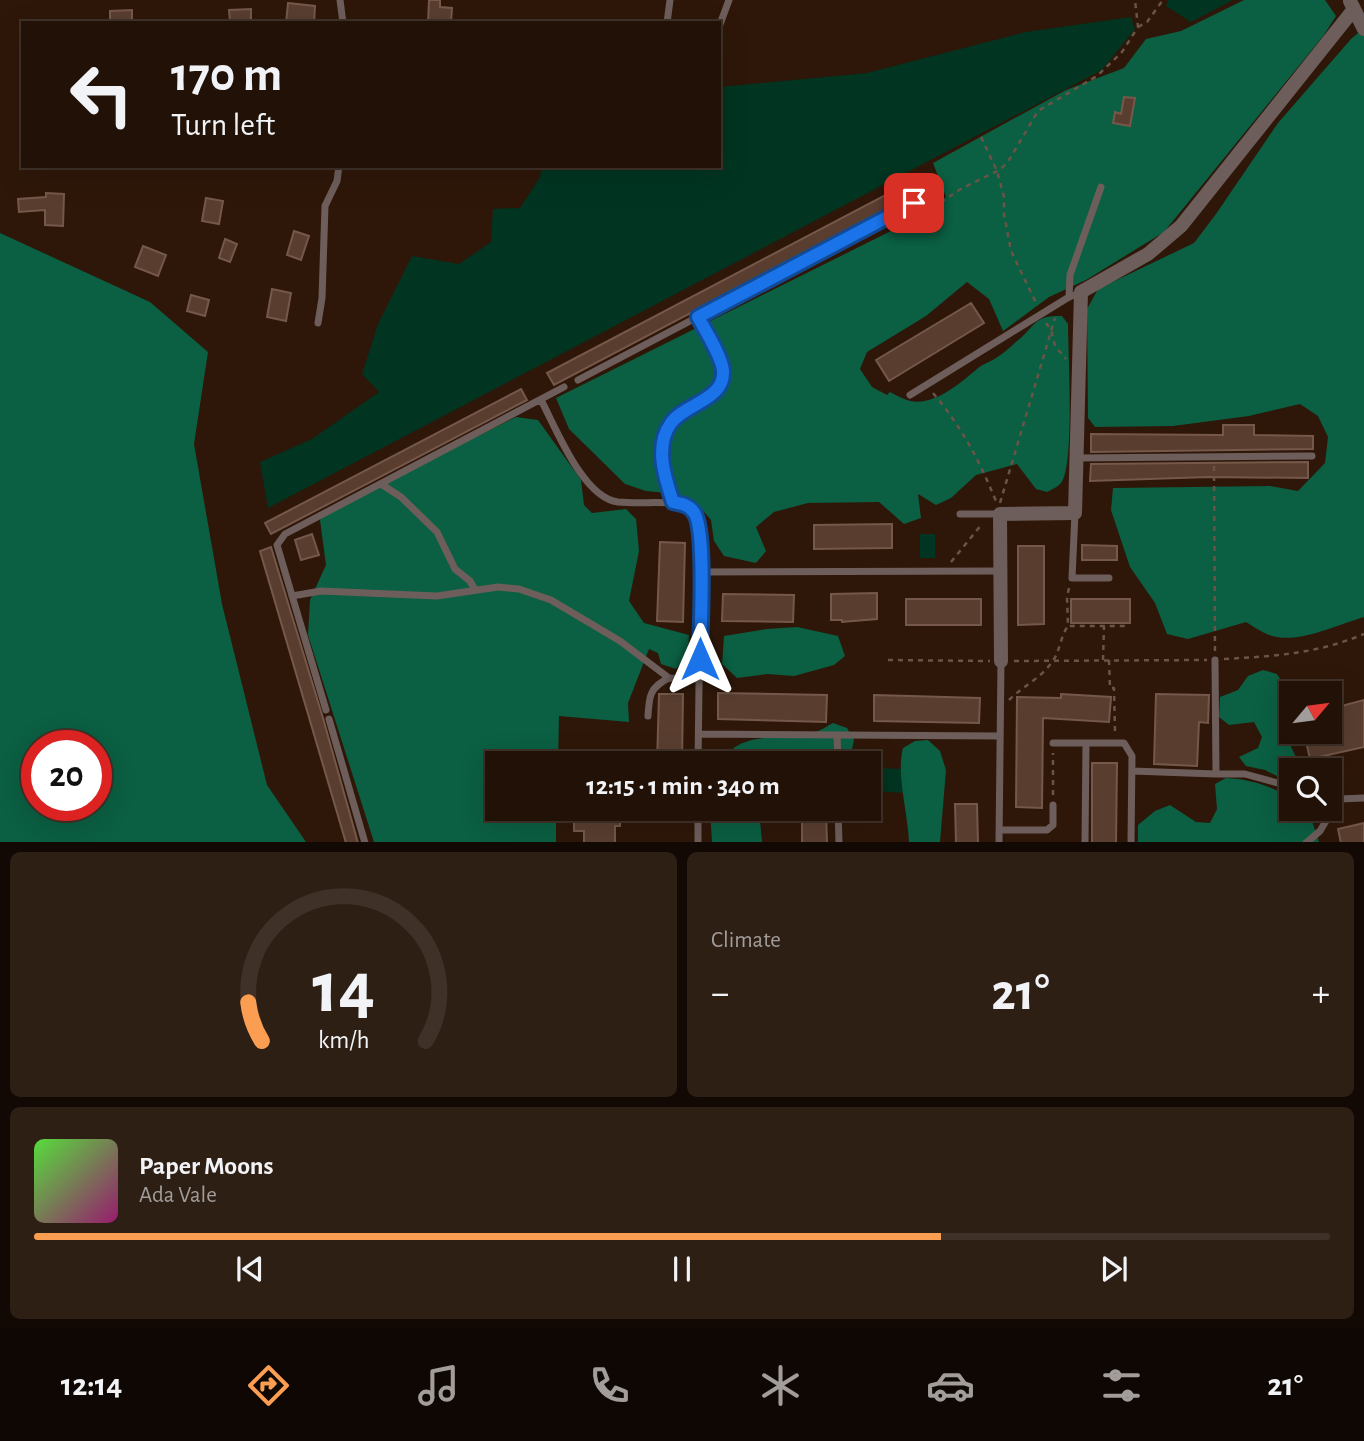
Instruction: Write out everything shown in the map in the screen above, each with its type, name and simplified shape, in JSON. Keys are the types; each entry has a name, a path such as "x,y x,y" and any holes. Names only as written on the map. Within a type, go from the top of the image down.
{"street":[{"path":"1001,661 996,514 1075,513 1078,377 1070,297 1148,254 1181,226 1352,4 1364,29"}],"lane":[{"path":"340,0 343,21"},
{"path":"667,21 670,0"},
{"path":"721,22 729,0"},
{"path":"318,323 322,299 325,206 337,181 339,168"},
{"path":"910,395 1070,297 1073,265 1101,187"},
{"path":"579,380 914,203"},
{"path":"673,502 662,457 670,424 680,413 717,390 722,379 723,369 698,317"},
{"path":"326,710 277,545 285,534 564,387"},
{"path":"541,400 579,469 601,496 616,502 684,504 698,519 701,533 698,751"},
{"path":"1076,458 1312,456"},
{"path":"381,484 401,497 437,532 455,569 470,581 475,590"},
{"path":"1075,513 1072,578 1108,578"},
{"path":"960,514 996,514"},
{"path":"700,572 1000,571"},
{"path":"292,596 321,591 437,596 498,587 519,589 551,600 620,641 669,678"},
{"path":"1215,660 1216,774"},
{"path":"999,842 1001,661"},
{"path":"648,716 649,700 658,683 669,678 699,679"},
{"path":"329,719 365,842"},
{"path":"699,734 1000,736"},
{"path":"837,735 838,751"},
{"path":"1053,743 1124,743 1132,756 1131,842"},
{"path":"1085,842 1086,743"},
{"path":"1132,771 1245,774 1279,783"},
{"path":"1342,799 1364,798"},
{"path":"999,830 1047,830 1053,825 1053,806"},
{"path":"698,821 698,842"},
{"path":"838,821 839,842"},
{"path":"1306,842 1320,831 1326,821"}],"path":[{"path":"1135,0 1138,27"},
{"path":"914,203 940,203 997,171 1009,160 1038,111 1097,76 1122,52 1138,27 1147,22 1163,0"},
{"path":"982,137 997,171 1004,197 1004,214 1011,251 1051,330 1055,346 1078,377"},
{"path":"926,385 956,420 969,441 999,507 1051,330 1070,297"},
{"path":"1214,456 1215,660"},
{"path":"945,571 962,547 996,514"},
{"path":"1000,710 1054,661 1068,625 1067,597 1072,578"},
{"path":"1068,625 1129,626"},
{"path":"1103,660 1104,626"},
{"path":"888,660 1215,660 1313,651 1338,645 1364,634"},
{"path":"1109,660 1110,688 1114,688 1116,743"},
{"path":"1053,743 1053,806"}],"green space":[{"path":"1168,0 1233,0 1191,22 1166,6"},
{"path":"1244,0 1325,0 1336,16 1324,35 1164,232 1086,280 1049,297 1003,331 989,299 967,282 926,316 867,352 860,369 872,387 887,395 890,392 910,401 929,400 946,392 1001,354 1040,320 1062,316 1068,324 1069,432 1065,472 1061,483 1056,487 1047,492 1036,489 1017,464 976,475 951,498 936,505 918,494 921,518 904,524 879,502 808,503 774,512 756,527 766,551 756,563 724,556 714,541 711,520 699,506 678,494 646,491 625,484 569,429 556,398 925,214 946,197 933,163 1066,90 1124,68 1146,39 1181,31"},
{"path":"1131,17 1135,29 1102,70 268,508 260,462 312,439 379,392 362,374 378,324 412,256 459,264 491,242 493,209 520,208 540,177 542,168 721,168 721,87 867,73 1026,32"},
{"path":"1364,28 1364,617 1321,632 1287,638 1273,636 1246,622 1188,639 1167,634 1155,603 1130,567 1111,510 1113,488 1270,486 1298,491 1325,463 1328,437 1318,416 1300,404 1249,416 1173,426 1095,427 1088,418 1087,309 1098,289 1194,243 1278,123 1351,39"},
{"path":"0,233 150,302 208,352 194,444 222,604 267,785 306,842 0,842"},
{"path":"516,417 538,420 581,480 584,505 592,513 626,509 636,519 639,551 629,601 644,623 689,635 688,656 676,669 661,664 658,653 649,649 628,703 629,722 559,716 558,751 485,751 485,821 556,821 556,842 374,842 308,635 310,600 326,565 320,520 325,513"},
{"path":"920,534 935,534 935,558 920,558"},
{"path":"797,627 838,636 845,656 834,665 794,676 767,674 737,678 722,664 724,636"},
{"path":"1263,670 1277,674 1281,681 1279,681 1279,744 1290,744 1296,758 1279,758 1279,777 1265,770 1246,766 1239,757 1258,748 1262,737 1254,722 1229,725 1219,717 1220,697 1238,690 1248,676"},
{"path":"833,723 847,728 854,740 852,751 730,751 738,745 762,738 801,735 821,730"},
{"path":"928,740 940,751 946,770 940,842 909,842 901,770 903,748 915,741"},
{"path":"881,768 906,769 906,793 881,792"},
{"path":"1226,778 1268,787 1279,792 1279,821 1312,821 1319,842 1138,842 1138,825 1155,811 1170,805 1196,822 1210,823 1217,809 1215,784"},
{"path":"711,821 760,821 762,842 712,842"}],"building":[{"path":"429,0 440,0 440,7 452,8 451,21 428,21"},
{"path":"288,3 315,6 314,21 286,21"},
{"path":"251,9 251,21 230,21 229,10"},
{"path":"132,10 132,21 110,21 110,11"},
{"path":"1124,97 1135,98 1130,126 1113,123 1115,112 1121,114"},
{"path":"914,180 920,192 554,385 547,373"},
{"path":"46,193 64,194 63,226 45,225 45,210 19,212 18,199 46,197"},
{"path":"206,198 223,201 219,224 202,221"},
{"path":"294,231 309,236 301,260 287,255"},
{"path":"225,239 237,244 230,262 219,258"},
{"path":"143,246 166,255 158,276 135,267"},
{"path":"272,289 291,293 286,321 267,317"},
{"path":"191,295 209,300 205,316 187,311"},
{"path":"971,303 984,323 889,381 876,360"},
{"path":"521,389 527,400 271,534 265,523"},
{"path":"1223,425 1254,425 1254,435 1313,436 1313,449 1091,452 1091,434 1223,435"},
{"path":"1308,462 1308,478 1209,477 1090,481 1091,464"},
{"path":"892,524 892,548 814,549 814,525"},
{"path":"312,534 319,555 301,560 295,540"},
{"path":"660,542 685,543 683,622 657,621"},
{"path":"1082,545 1117,546 1117,560 1082,560"},
{"path":"1018,546 1044,546 1044,624 1018,625"},
{"path":"271,547 358,842 346,842 260,551"},
{"path":"877,593 877,619 842,622 831,620 831,594"},
{"path":"723,594 794,595 793,622 722,621"},
{"path":"906,599 981,599 981,625 906,625"},
{"path":"1071,599 1130,599 1130,623 1071,623"},
{"path":"718,693 827,695 826,722 718,719"},
{"path":"659,694 683,694 682,751 657,751"},
{"path":"1061,694 1111,697 1109,722 1043,718 1042,808 1016,807 1017,697 1061,698"},
{"path":"1156,694 1209,695 1208,723 1199,722 1197,766 1154,764"},
{"path":"874,695 980,698 979,723 874,721"},
{"path":"1364,700 1364,747 1310,758 1307,744 1342,744 1342,706"},
{"path":"1092,763 1117,763 1116,842 1092,842"},
{"path":"955,804 977,804 978,842 956,842"},
{"path":"574,821 620,821 620,826 615,826 615,842 584,842 584,831 574,831"},
{"path":"802,821 826,821 827,842 802,842"},
{"path":"1364,823 1364,842 1341,842 1338,829"}],"route":[{"path":"700,659 701,533 693,511 684,504 673,502 662,457 670,424 680,413 717,390 722,379 723,369 698,317 914,203"}]}
